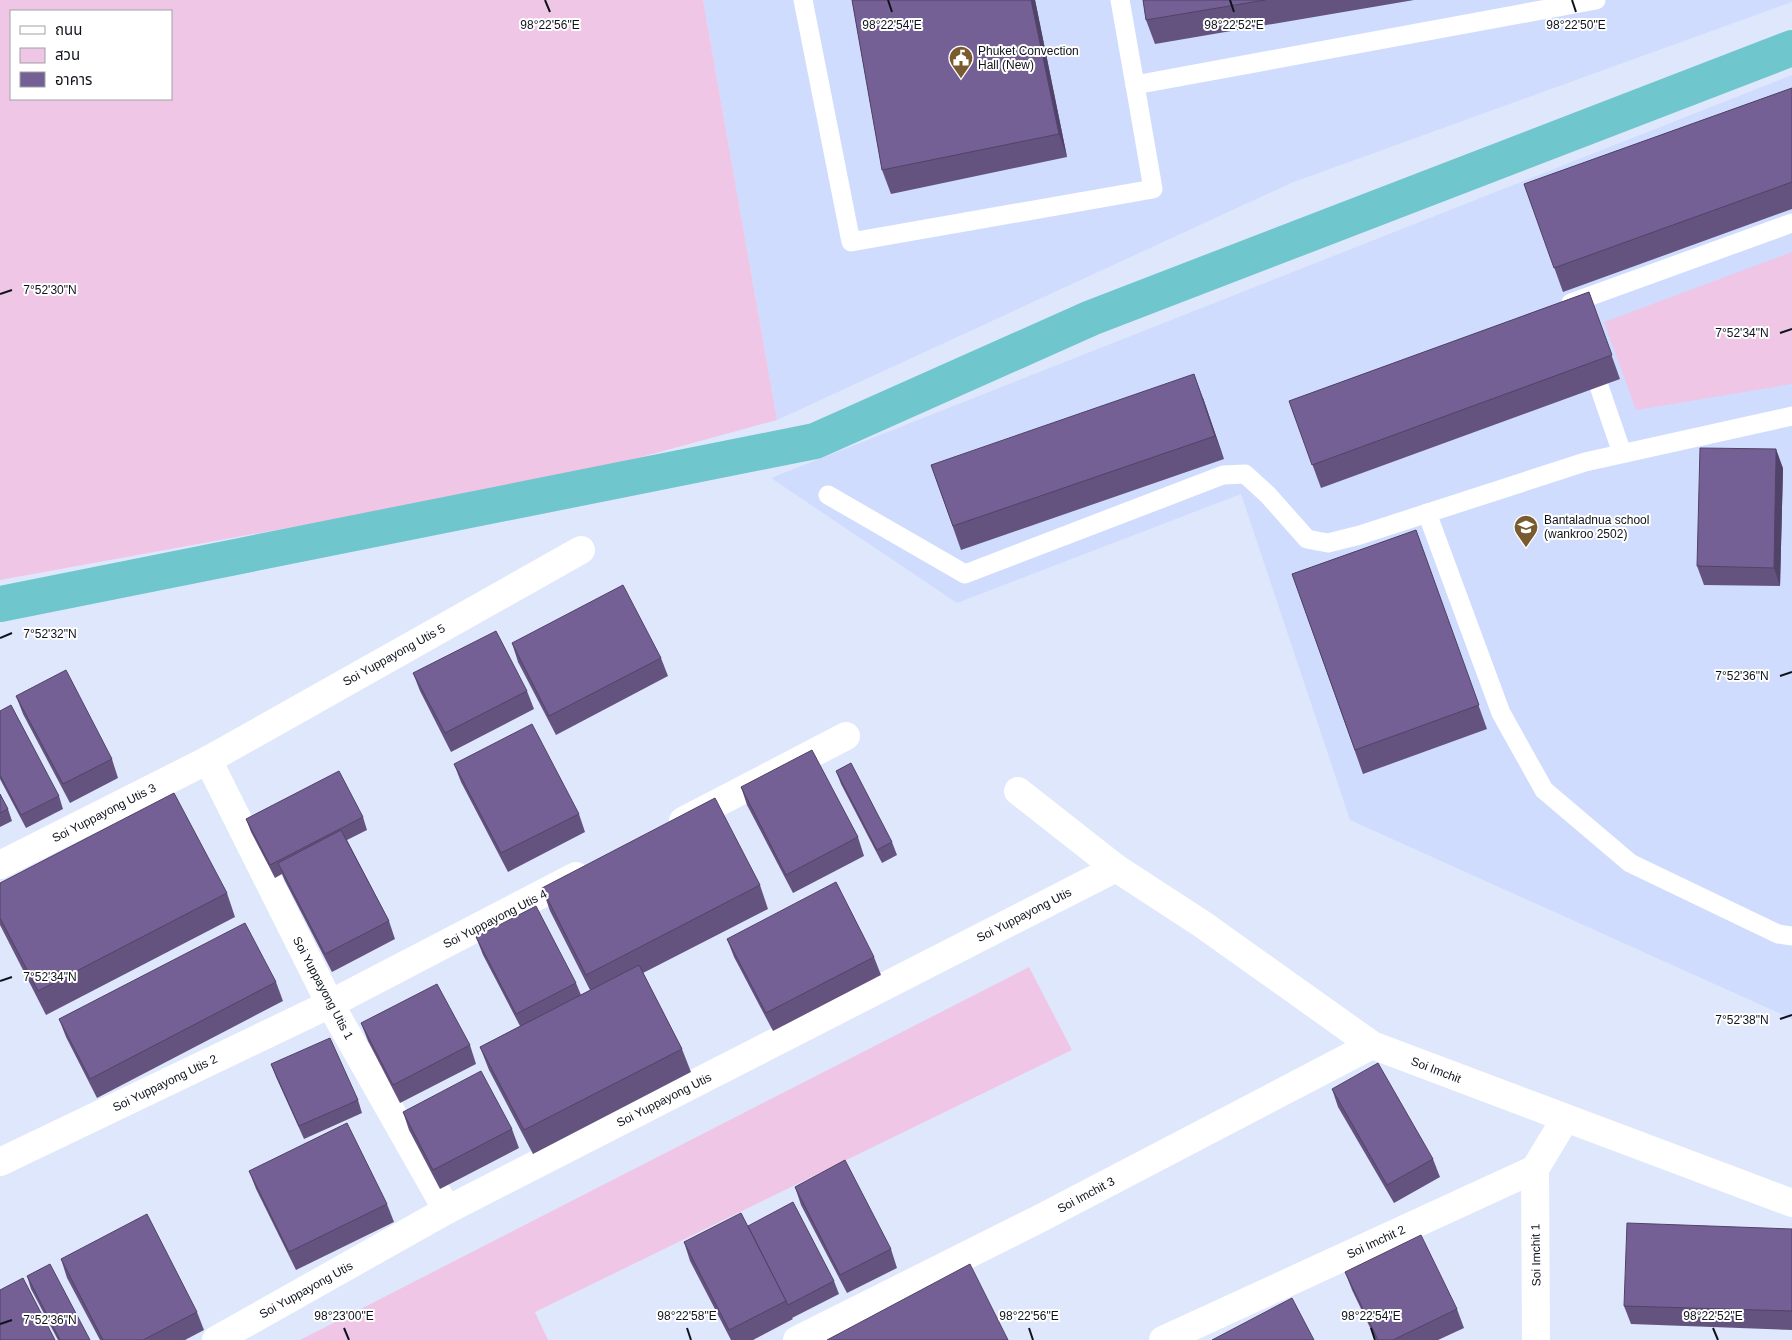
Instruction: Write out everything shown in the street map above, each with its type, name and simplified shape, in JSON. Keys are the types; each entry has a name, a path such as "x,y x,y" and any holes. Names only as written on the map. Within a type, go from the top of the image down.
{"street":[{"name":"Soi Yuppayong Utis 5","path":"208,760 581,550"},
{"path":"662,832 846,736"},
{"name":"Soi Yuppayong Utis 3","path":"0,865 208,760"},
{"name":"Soi Yuppayong Utis 1","path":"208,760 330,1004 447,1210"},
{"name":"Soi Imchit","path":"1018,791 1116,868 1202,924 1372,1046 1792,1203"},
{"name":"Soi Yuppayong Utis 4","path":"330,1004 601,864"},
{"name":"Soi Yuppayong Utis","path":"216,1340 447,1210 1116,868"},
{"name":"Soi Yuppayong Utis 2","path":"0,1162 330,1004"},
{"name":"Soi Imchit 3","path":"797,1340 1046,1215 1372,1046"},
{"path":"1535,1169 1565,1118"},
{"name":"Soi Imchit 2","path":"1163,1340 1535,1169"},
{"name":"Soi Imchit 1","path":"1535,1169 1536,1340"}],"lane":[{"path":"803,0 851,242 1153,189 1120,0"},
{"path":"1135,85 1596,0"},
{"path":"1577,322 1571,303 1792,223"},
{"path":"1587,350 1622,453"},
{"path":"828,495 965,574 1223,474 1245,474 1268,495 1307,539 1328,543 1360,535 1585,462 1792,416"},
{"path":"1427,513 1501,713 1544,790 1630,863 1778,934 1792,936"}],"shaded area":[{"path":"703,0 1792,0 1792,2 1291,183 777,420"},
{"name":"Bantaladnua school (wankroo 2502)","path":"1792,75 1792,1019 1350,820 1241,494 957,603 771,478"}],"green space":[{"path":"0,0 703,0 777,420 568,477 0,580"},
{"path":"1792,252 1792,384 1636,410 1604,322"},
{"path":"1029,967 1072,1050 535,1312 548,1340 300,1340"}],"building":[{"name":"Phuket Convection Hall (New)","path":"852,0 1031,0 1059,134 882,170"},
{"path":"1143,0 1265,0 1146,20"},
{"path":"1792,88 1792,182 1554,268 1524,184"},
{"path":"1589,292 1612,355 1312,465 1289,401"},
{"path":"1194,374 1215,436 953,526 931,465"},
{"path":"1700,448 1776,449 1774,568 1697,566"},
{"path":"1416,530 1479,705 1355,750 1292,574"},
{"path":"623,585 661,658 549,716 512,643"},
{"path":"496,631 527,691 445,733 413,673"},
{"path":"66,670 112,759 63,784 16,696"},
{"path":"11,705 59,796 21,815 0,775 0,711"},
{"path":"532,724 579,814 501,853 454,764"},
{"path":"812,750 858,837 786,875 741,787"},
{"path":"851,763 892,842 877,850 836,771"},
{"path":"339,771 363,817 270,865 246,819"},
{"path":"174,793 227,893 38,991 0,918 0,883"},
{"path":"0,794 8,809 0,813"},
{"path":"715,798 760,885 586,975 542,888"},
{"path":"341,830 389,921 325,954 278,863"},
{"path":"836,882 874,957 766,1013 727,939"},
{"path":"536,906 576,983 516,1014 476,937"},
{"path":"245,923 276,982 90,1079 59,1019"},
{"path":"639,965 682,1049 524,1130 480,1047"},
{"path":"437,984 470,1045 393,1085 361,1023"},
{"path":"330,1038 358,1100 299,1126 271,1064"},
{"path":"1378,1063 1433,1159 1387,1185 1332,1089"},
{"path":"481,1071 512,1129 433,1170 403,1112"},
{"path":"347,1123 387,1204 289,1252 249,1171"},
{"path":"845,1160 891,1249 840,1275 795,1187"},
{"path":"793,1202 834,1281 788,1305 748,1226"},
{"path":"741,1213 786,1301 729,1330 684,1242"},
{"path":"147,1214 197,1312 143,1340 103,1340 61,1259"},
{"path":"1627,1223 1792,1229 1792,1311 1624,1306"},
{"path":"1421,1235 1457,1309 1393,1340 1378,1340 1345,1272"},
{"path":"50,1264 90,1340 60,1340 27,1276"},
{"path":"970,1264 1008,1340 827,1340"},
{"path":"23,1278 55,1340 0,1340 0,1290"},
{"path":"1292,1298 1314,1340 1212,1340"}],"waterway":[{"path":"0,604 815,441 1091,318 1792,48"}],"place":[{"name":"Phuket Convection Hall (New)","path":"961,79"},
{"name":"Bantaladnua school (wankroo 2502)","path":"1526,548"}]}
